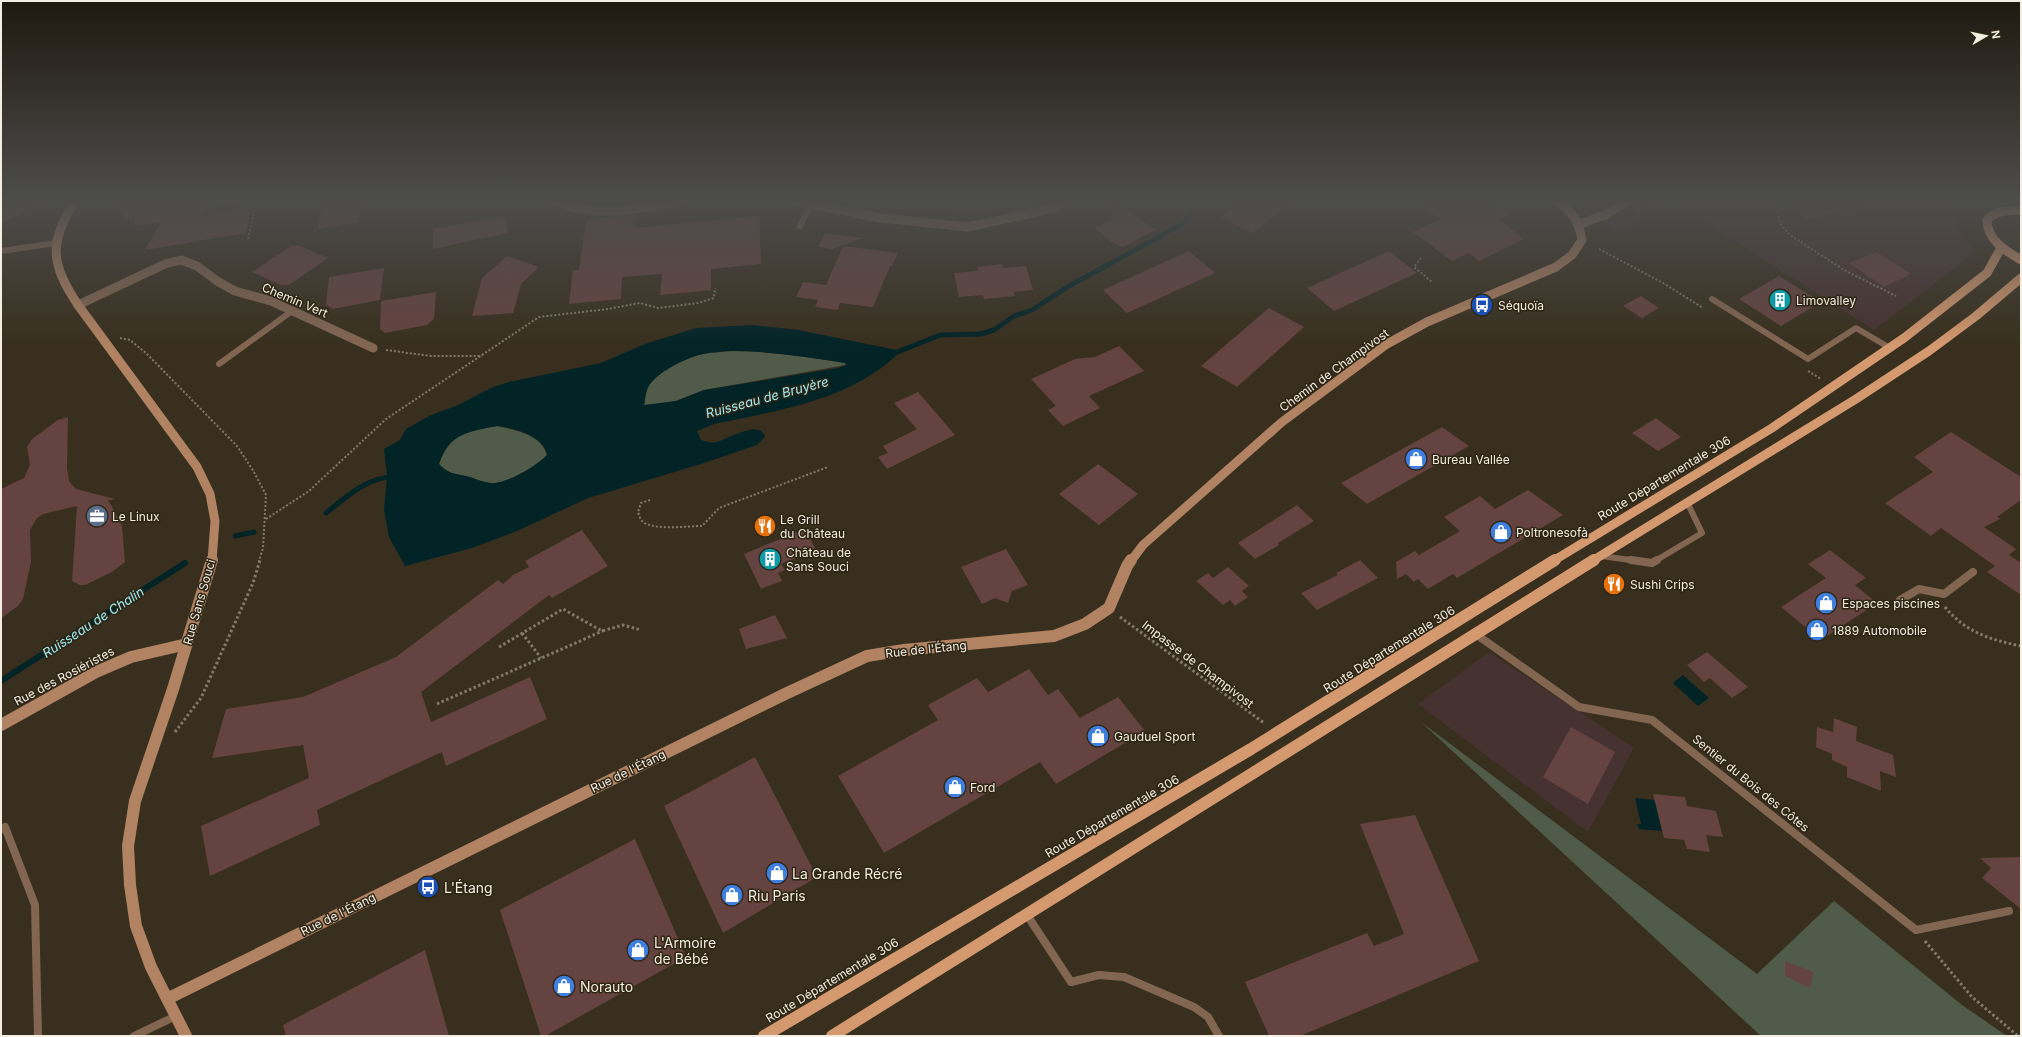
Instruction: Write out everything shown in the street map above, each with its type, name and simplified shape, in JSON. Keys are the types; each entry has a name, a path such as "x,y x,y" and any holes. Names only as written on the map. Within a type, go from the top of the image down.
{"main road":[{"name":"Route Départementale 306","path":"764,1036 1277,734 1656,497 1772,428 1890,348 1987,273 2000,249"},
{"path":"2003,249 2021,260"},
{"path":"832,1036 1477,635 1687,502 1856,399 1929,351 1976,316 2021,278"}],"street":[{"name":"Rue Sans Souci","path":"56,249 56,258 61,279 78,305 197,467 210,494 215,521 212,562 187,644 135,801 128,846 130,885 136,926 151,967 186,1036"},
{"name":"Chemin de Champivost","path":"1109,608 1127,566 1143,545 1282,422 1387,344 1427,322 1556,267 1572,255 1576,249"},
{"name":"Chemin Vert","path":"78,305 165,264 181,260 198,266 217,281 235,291 265,299 373,348"},
{"name":"Rue de l'Étang","path":"167,999 853,662 868,656 904,650 1054,636 1085,624 1109,608"},
{"name":"Rue des Rosiéristes","path":"1,725 67,687 124,660 187,644"}],"lane":[{"path":"1712,299 1808,359 1856,328 1890,348"},
{"path":"219,364 292,312"},
{"path":"1601,556 1652,563 1702,533 1687,502"},
{"path":"1900,600 1919,589 1944,594 1973,572"},
{"name":"Sentier du Bois des Côtes","path":"1477,635 1579,707 1652,720 1916,930"},
{"path":"1,829 5,827 35,905 38,1036"},
{"path":"1916,930 2009,911"},
{"path":"1027,915 1071,982 1099,975 1124,977 1194,1007 1208,1017 1219,1036"},
{"path":"134,1036 176,1016"}],"path":[{"path":"1812,249 1844,270 1896,296"},
{"path":"1421,258 1414,268 1432,282"},
{"path":"266,519 309,491 386,419 483,356 539,317 608,309 640,303 658,308 698,303 714,298 715,288"},
{"path":"373,348 431,356 483,356"},
{"path":"650,500 641,503 638,512 642,520 650,524 669,526 702,526 718,508 816,473 828,467"},
{"path":"1934,592 1947,610 1972,632 1994,641 2021,646"},
{"name":"Impasse de Champivost","path":"1109,608 1277,734"},
{"path":"499,647 564,609 602,631 605,630"},
{"path":"437,704 605,630 623,626 641,630"},
{"path":"522,633 542,658"},
{"path":"1916,930 1972,997 2018,1036"}],"shaded area":[{"path":"1748,249 1972,249 1974,253 1874,330"},
{"path":"1489,652 1634,748 1588,832 1418,704"}],"green space":[{"path":"731,351 788,355 846,363 846,365 704,390 676,401 644,406 646,392 650,384 663,372 680,362 696,356"},
{"path":"497,426 512,429 534,438 544,448 547,455 520,474 496,483 490,483 451,473 439,464 449,445 461,435"},
{"path":"1421,722 1757,974 1834,901 1962,1005 2007,1036 1761,1036"}],"water":[{"path":"752,325 799,330 901,351 881,368 860,382 837,392 789,408 714,424 697,431 701,440 707,442 717,442 743,432 757,430 762,432 765,437 757,445 701,464 588,498 517,531 472,548 405,566 389,537 384,510 387,476 384,449 400,440 406,429 431,415 456,406 491,388 509,382 601,363 645,344 696,328","holes":["731,351 788,355 845,363 846,365 838,368 704,390 676,401 644,405 646,392 650,384 671,367 696,356","497,426 528,434 540,442 547,455 520,474 496,483 490,483 451,473 439,464 443,454 454,440 469,432"]},
{"path":"1683,675 1709,698 1698,706 1673,683"},
{"path":"1635,798 1655,800 1662,831 1639,829 1637,824 1641,824"}],"building":[{"path":"286,249 307,249 328,258 289,285 281,285 252,272"},
{"path":"582,249 760,249 761,264 711,269 711,290 660,295 662,274 622,277 621,299 569,304 573,270 579,270"},
{"path":"842,249 870,249 898,253 892,266 890,266 873,307 840,303 838,310 815,307 818,300 796,297 803,282 826,285"},
{"path":"1436,249 1503,249 1479,261 1469,253 1452,261"},
{"path":"1189,251 1215,273 1127,313 1103,290"},
{"path":"1389,251 1417,273 1334,311 1307,288"},
{"path":"1876,252 1911,274 1884,287 1849,263"},
{"path":"507,256 539,267 521,284 513,313 472,316 482,278"},
{"path":"1002,264 1003,268 1026,266 1033,290 1014,292 1015,296 984,299 983,295 959,297 954,273 978,271 977,267"},
{"path":"384,268 380,300 333,309 326,305 329,277"},
{"name":"Limovalley","path":"1779,276 1821,302 1781,326 1739,299"},
{"path":"436,292 434,319 427,325 385,333 380,329 381,301"},
{"path":"1641,296 1659,308 1642,318 1623,306"},
{"path":"1269,308 1304,327 1237,387 1201,366"},
{"path":"1119,346 1144,371 1089,396 1100,408 1063,426 1048,410 1056,406 1031,379 1075,359 1095,357"},
{"path":"918,392 955,435 887,469 878,457 888,453 883,446 917,429 894,403"},
{"name":"Le Linux","path":"68,417 67,468 69,481 76,489 115,499 107,501 110,503 122,526 125,562 112,572 85,585 80,585 72,581 77,506 43,514 37,518 30,530 31,562 23,599 18,606 1,618 1,489 24,478 30,465 27,447 32,439 58,420"},
{"path":"1656,418 1681,437 1658,451 1632,433"},
{"path":"1442,427 1469,446 1367,504 1341,483"},
{"path":"1951,432 2021,477 2021,500 1997,517 2000,519 1984,527 2016,549 2009,555 2021,563 2021,595 1987,572 1995,566 1941,528 1931,536 1885,503 1933,472 1914,457"},
{"path":"1098,464 1138,494 1099,525 1059,494"},
{"path":"1528,490 1563,515 1457,578 1453,574 1428,589 1418,579 1414,582 1406,574 1397,579 1396,562 1415,551 1419,555 1460,531 1444,517 1480,496 1495,509"},
{"path":"1297,505 1314,521 1278,543 1279,545 1255,559 1238,543"},
{"name":"Château de Sans Souci","path":"805,529 816,550 781,564 785,570 778,573 782,581 761,589 744,554"},
{"path":"582,530 608,566 552,598 549,595 421,692 431,722 530,677 547,719 446,766 442,752 317,810 320,825 210,876 201,826 309,778 303,745 212,758 226,709 303,697 396,657 498,580 503,584 513,575 529,567 525,561"},
{"path":"1006,549 1028,585 1012,591 1008,603 995,598 982,604 961,567"},
{"path":"1830,550 1866,578 1855,585 1877,603 1821,640 1781,607 1826,578 1808,564"},
{"path":"1360,560 1378,578 1317,610 1301,593 1338,575 1336,573"},
{"path":"1228,567 1249,586 1242,591 1248,597 1235,606 1230,600 1223,605 1196,581 1208,573 1213,578"},
{"path":"775,615 787,638 746,649 739,629"},
{"path":"1707,652 1748,687 1732,698 1710,678 1704,682 1687,665"},
{"path":"1029,669 1048,695 1058,689 1080,718 1118,697 1145,731 1056,784 1040,762 884,853 838,776 938,720 928,705 977,678 988,692"},
{"path":"1834,718 1857,727 1856,741 1893,755 1896,777 1880,771 1881,791 1847,777 1847,767 1832,760 1832,754 1816,747 1817,727 1833,732"},
{"path":"1571,727 1615,752 1588,804 1543,777"},
{"path":"755,757 817,877 723,933 664,806"},
{"path":"1653,794 1685,797 1687,806 1716,811 1723,837 1706,835 1710,852 1687,849 1684,840 1664,838"},
{"path":"1415,815 1479,961 1300,1036 1269,1036 1245,982 1367,933 1374,946 1404,934 1360,824"},
{"path":"635,839 686,957 545,1036 541,1036 500,910"},
{"path":"2021,857 2021,909 1982,878 1991,868 1980,858"},
{"path":"425,950 449,1036 286,1036 283,1025"},
{"path":"1785,961 1813,972 1810,988 1785,976"}],"waterway":[{"name":"Ruisseau de Bruyère","path":"895,353 940,335 981,334 994,330 1014,316 1032,310 1069,286 1136,249"},
{"name":"Ruisseau de Bruyère","path":"326,513 365,484 383,478 393,477"},
{"name":"Ruisseau de Chalin","path":"235,536 254,532"},
{"name":"Ruisseau de Chalin","path":"1,681 185,563"}],"place":[{"name":"Limovalley","path":"1780,300"},
{"name":"Séquoïa","path":"1482,305"},
{"name":"Bureau Vallée","path":"1416,459"},
{"name":"Le Linux","path":"97,516"},
{"name":"Le Grill du Château","path":"765,526"},
{"name":"Poltronesofà","path":"1501,532"},
{"name":"Château de Sans Souci","path":"770,559"},
{"name":"Sushi Crips","path":"1614,584"},
{"name":"Espaces piscines","path":"1826,603"},
{"name":"1889 Automobile","path":"1817,630"},
{"name":"Gauduel Sport","path":"1098,736"},
{"name":"Ford","path":"955,787"},
{"name":"La Grande Récré","path":"777,873"},
{"name":"L'Étang","path":"428,887"},
{"name":"Riu Paris","path":"732,895"},
{"name":"L'Armoire de Bébé","path":"638,950"},
{"name":"Norauto","path":"564,986"}]}
